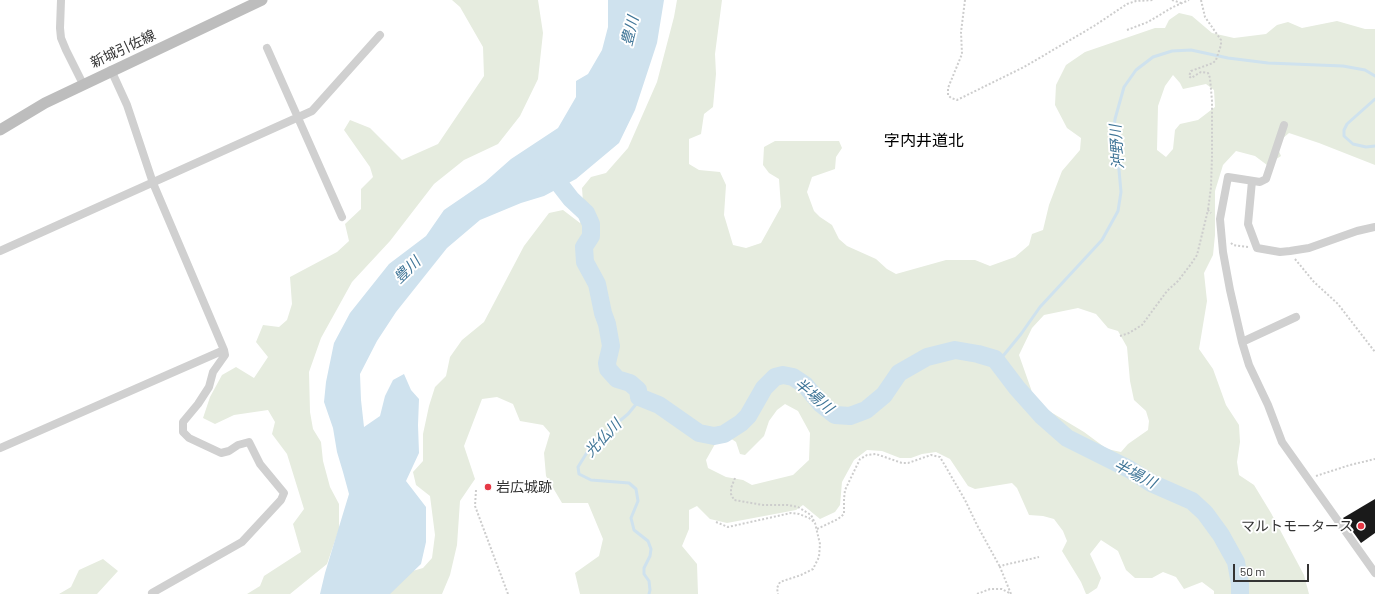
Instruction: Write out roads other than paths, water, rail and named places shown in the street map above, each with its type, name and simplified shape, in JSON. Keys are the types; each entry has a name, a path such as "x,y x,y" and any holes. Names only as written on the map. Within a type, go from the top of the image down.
{"main road":[{"name":"新城引佐線","path":"0,130 45,103 111,70 262,0"}],"street":[{"path":"61,0 61,38 83,84"},
{"path":"0,251 312,111 380,35"},
{"path":"267,48 299,117 342,217"},
{"path":"111,70 127,105 153,183 225,355 212,372 210,387 183,422 183,432 189,438 221,453 229,451 238,445 249,442 260,464 284,493 281,500 242,542 152,594"},
{"path":"1284,125 1266,180 1260,182 1228,177 1220,219 1220,229 1230,290 1249,365 1268,405 1282,442 1375,573"},
{"path":"1252,181 1248,224 1257,248 1280,252 1309,248 1357,231 1375,227"},
{"path":"1242,342 1296,317"},
{"path":"0,448 224,350"}],"water":[{"name":"豊川","path":"608,0 664,0 657,43 635,110 619,143 576,179 544,196 521,203 480,220 447,248 396,312 377,341 360,374 364,427 380,416 385,396 393,380 404,374 411,390 419,399 419,453 406,481 426,507 426,542 421,564 390,594 320,594 349,494 337,452 333,428 324,402 326,382 334,343 350,313 389,264 426,236 444,210 485,182 511,159 558,128 576,97 576,81 588,74 602,50 608,27"}],"waterway":[{"name":"沖野川","path":"995,359 1003,356 1040,307 1102,240 1118,211 1121,192 1119,170 1113,140 1115,119 1124,87 1136,70 1153,57 1172,51 1191,50 1228,58 1268,63 1343,66 1365,70 1375,76"},
{"name":"沖野川","path":"1375,99 1347,124 1344,130 1344,136 1353,144 1366,147 1375,146"},
{"name":"半場川","path":"547,168 571,199 586,213 591,224 591,236 584,247 585,262 597,284 603,313 607,324 611,346 607,363 608,369 617,379 630,383 638,390 639,397 659,405 699,433 714,436 724,434 741,423 748,416 764,388 775,377 783,375 793,377 805,385 821,404 835,415 850,416 866,410 884,395 899,373 927,357 955,350 995,359 1017,388 1042,416 1067,438 1129,469 1151,483 1192,501 1205,513 1221,535 1236,562 1240,584 1240,594"},
{"name":"光仏川","path":"639,397 637,403 628,414 591,446 578,467 579,474 591,480 629,483 636,489 638,501 631,518 634,530 648,541 651,549 650,556 644,568 644,574 649,581 649,594"}],"place":[{"name":"岩広城跡","path":"488,487"},
{"name":"マルトモータース","path":"1361,526"}],"district":[{"name":"字内井道北","path":"924,141"}]}
